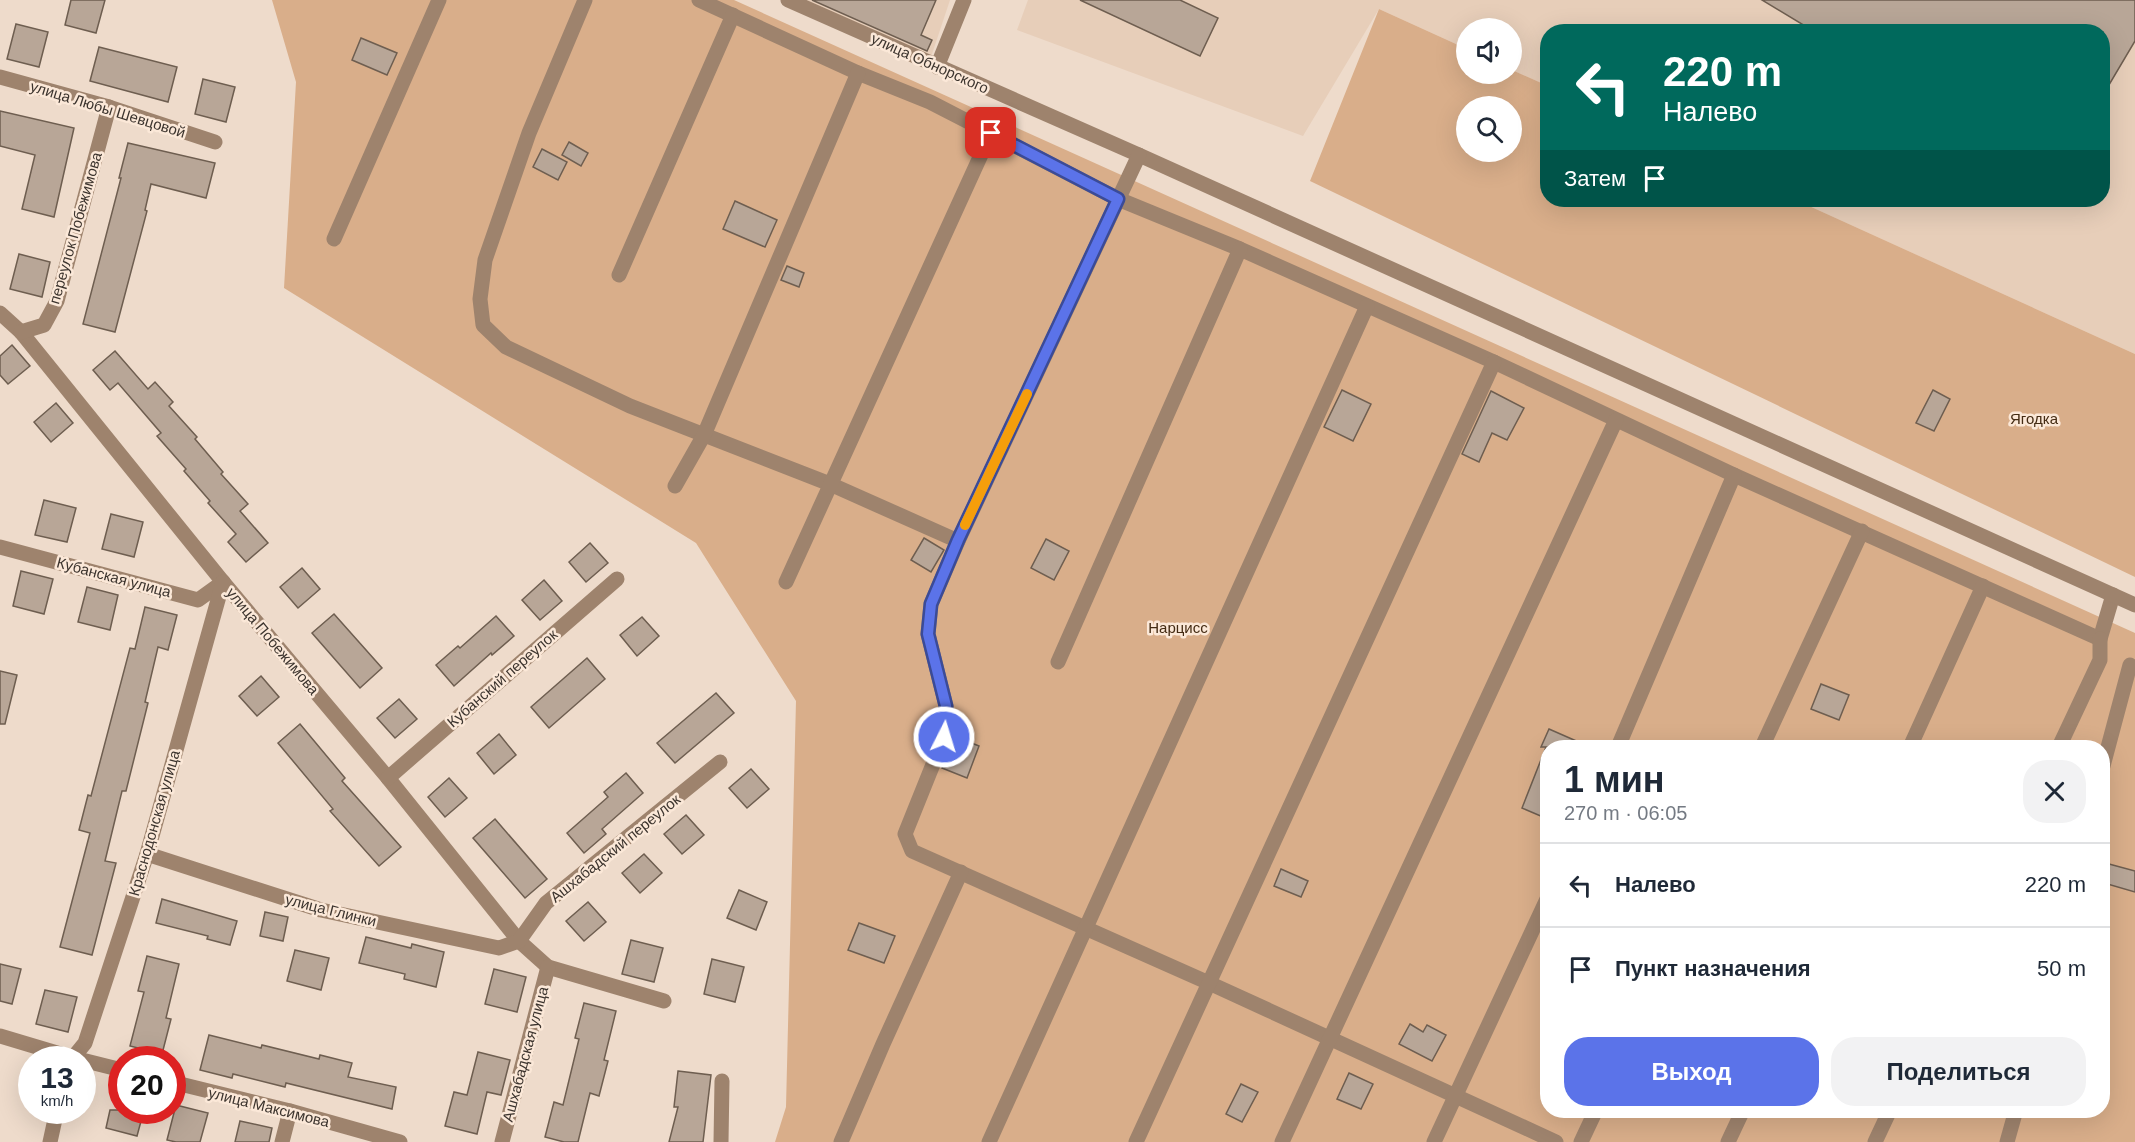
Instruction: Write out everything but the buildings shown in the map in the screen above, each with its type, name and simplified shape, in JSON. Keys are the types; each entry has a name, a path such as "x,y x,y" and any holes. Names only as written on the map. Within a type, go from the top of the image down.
{"street":[{"path":"334,239 439,0"},
{"path":"585,0 529,133 485,260 480,299 483,325 506,347 630,406 830,484 958,540"},
{"path":"699,0 858,73 930,102 1118,199 1240,249 1494,362 1734,475 2100,639"},
{"name":"улица Обнорского","path":"788,0 1139,155 2135,605"},
{"path":"938,67 964,0"},
{"path":"619,275 733,15"},
{"path":"675,486 704,435 858,73"},
{"name":"улица Любы Шевцовой","path":"0,77 109,107 215,142"},
{"name":"переулок Побежимова","path":"21,332 44,325 57,301 109,107"},
{"path":"786,582 991,133"},
{"path":"1139,155 958,540 931,604 928,634 946,706 944,737 905,834 912,851 1209,983 1556,1142"},
{"path":"1058,662 1240,249"},
{"path":"989,1142 1367,306"},
{"name":"улица Побежимова","path":"0,313 21,332 223,582 388,778 519,941 548,967"},
{"path":"1136,1142 1494,362"},
{"path":"1282,1142 1616,420"},
{"path":"1621,740 1734,475"},
{"path":"1765,740 1862,531"},
{"name":"Кубанская улица","path":"0,547 198,600 223,582"},
{"name":"Кубанский переулок","path":"388,778 617,579"},
{"name":"Краснодонская улица","path":"83,1046 147,854 223,582"},
{"path":"1913,740 1983,586"},
{"path":"2062,740 2100,660 2100,639 2113,595"},
{"path":"2110,740 2130,665"},
{"name":"Ашхабадский переулок","path":"519,941 546,903 720,762"},
{"name":"улица Глинки","path":"147,854 321,910 499,948 519,941"},
{"path":"841,1142 961,872"},
{"path":"1434,1142 1540,914"},
{"path":"548,967 664,1001"},
{"name":"Ашхабадская улица","path":"502,1142 548,967"},
{"path":"0,1036 33,1046"},
{"path":"721,1142 722,1081"},
{"name":"улица Максимова","path":"186,1085 290,1111 400,1142"},
{"path":"282,1142 290,1111"},
{"path":"1581,1142 1592,1118"},
{"path":"1728,1142 1739,1118"},
{"path":"1875,1142 1886,1118"},
{"path":"2007,1142 2014,1118"},
{"path":"50,1142 54,1124"}],"shaded area":[{"path":"798,0 950,0 930,60"},
{"path":"1028,0 2135,0 2135,354 1811,207 2110,207 2110,24 1540,24 1540,82 1522,74 1522,18 1456,18 1456,44 1379,9 1303,136 1017,30"}],"green space":[{"name":"Нарцисс","path":"272,0 734,0 2135,633 2135,1142 775,1142 786,1107 796,701 696,543 284,288 296,82"},
{"name":"Ягодка","path":"1379,9 1456,44 1456,84 1522,84 1522,74 1540,82 1540,207 1811,207 2135,354 2135,577 1310,181"}],"slow traffic":[{"path":"965,525 1027,394"}],"route":[{"path":"944,737 946,706 928,634 931,604 958,540 1118,199 991,133"}]}
